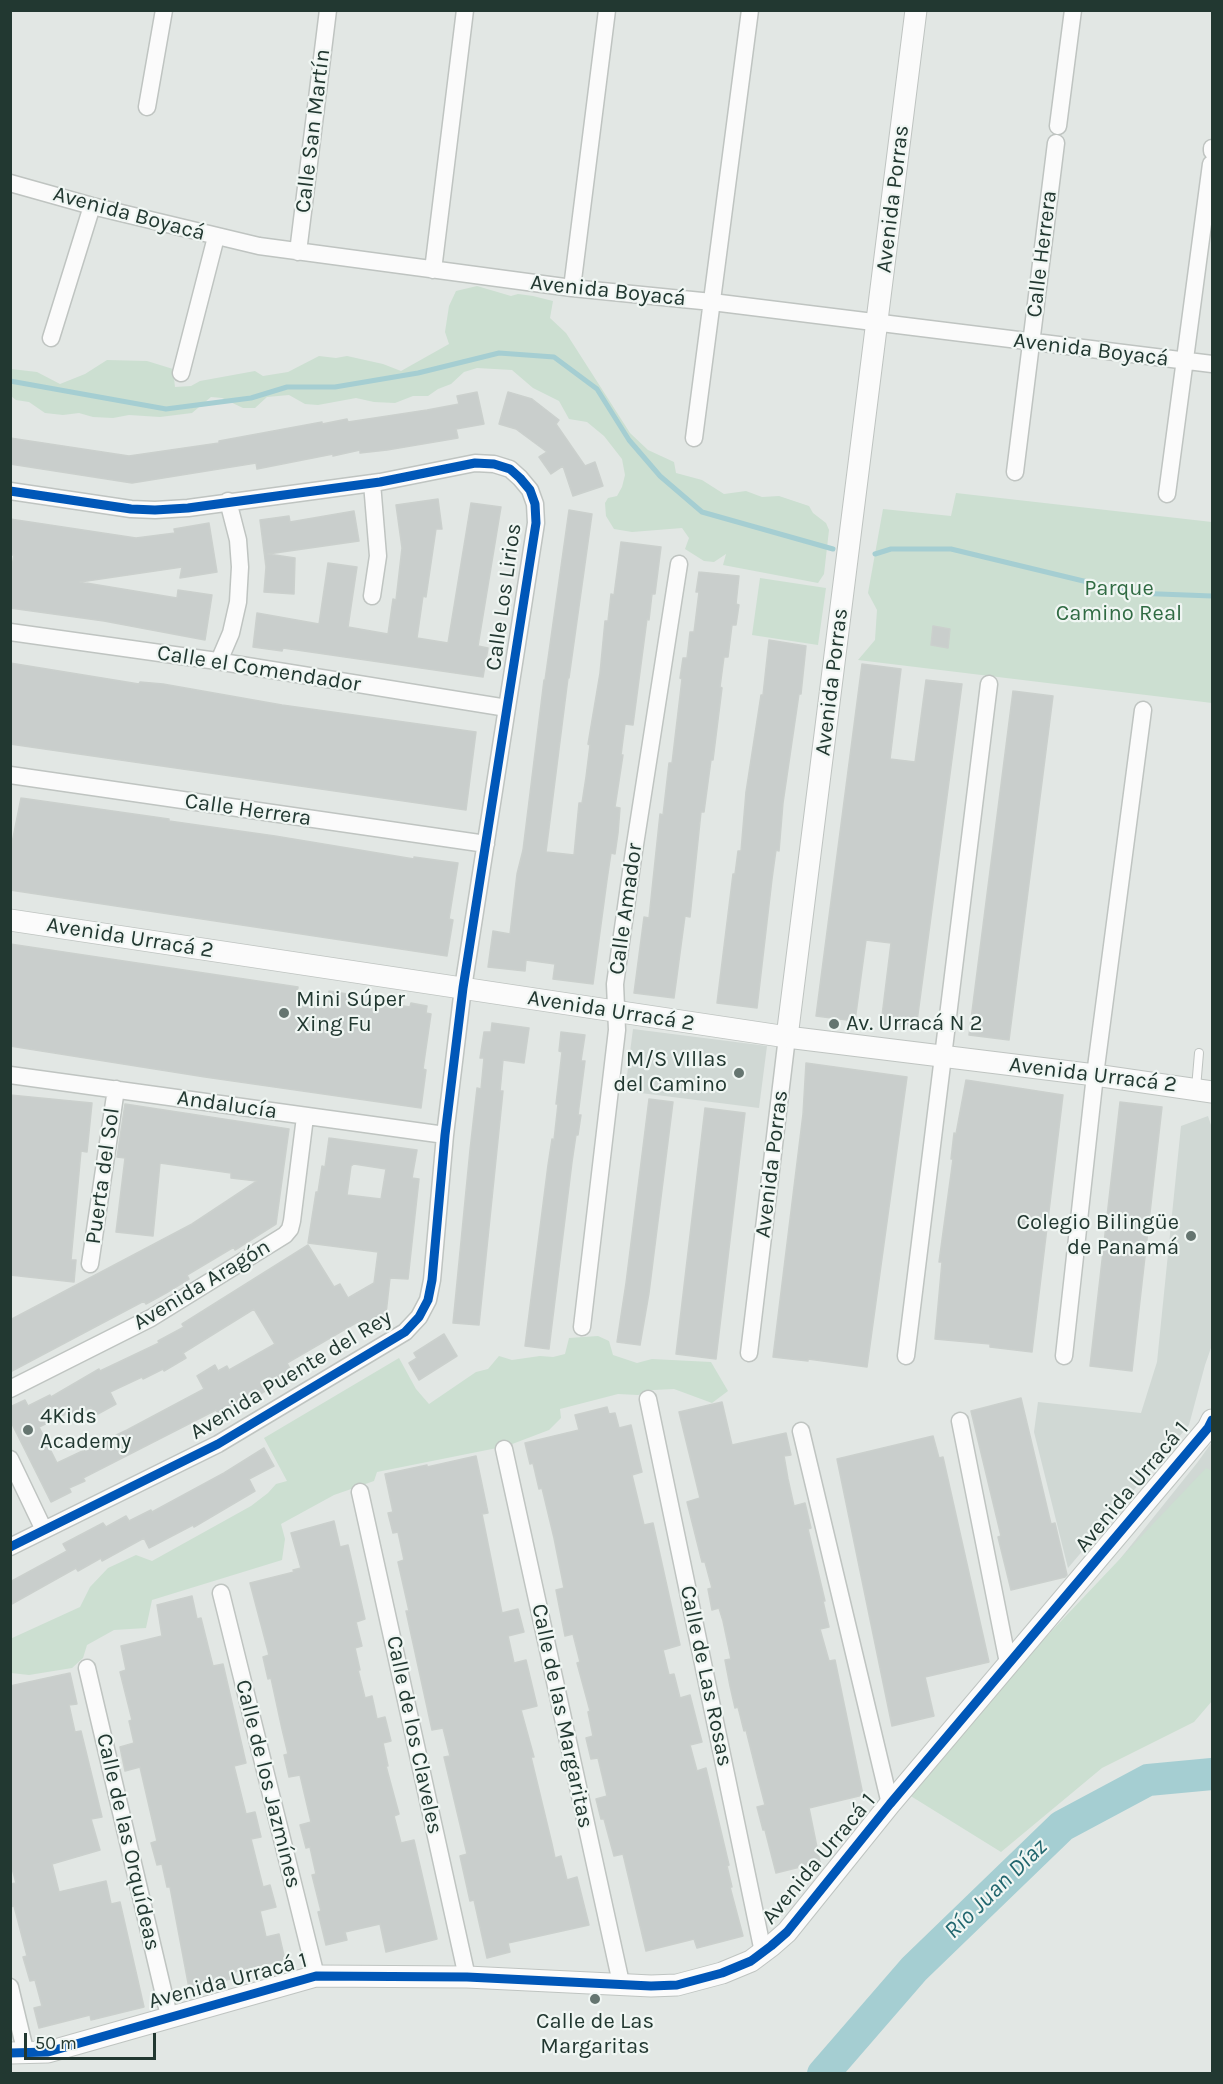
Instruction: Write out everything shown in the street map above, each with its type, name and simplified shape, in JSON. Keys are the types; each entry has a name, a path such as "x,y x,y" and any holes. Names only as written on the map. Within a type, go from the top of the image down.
{"street":[{"path":"147,107 164,10"},
{"name":"Calle San Martín","path":"298,252 328,10"},
{"path":"433,270 465,10"},
{"path":"572,288 607,10"},
{"path":"694,438 750,10"},
{"name":"Avenida Porras","path":"749,1353 916,10"},
{"name":"Calle Herrera","path":"1015,472 1073,10"},
{"path":"1167,494 1212,155"},
{"name":"Avenida Boyacá","path":"10,183 216,237 298,252 572,288 712,302 1212,364"},
{"path":"51,338 92,206"},
{"path":"181,373 216,237"},
{"name":"Calle Los Lirios","path":"10,491 131,509 188,508 372,483 475,463 510,469 520,478 530,490 535,504 536,523 463,988"},
{"path":"372,483 378,556 372,596"},
{"path":"219,661 231,633 238,602 240,567 238,540 228,501"},
{"name":"Calle Amador","path":"582,1327 617,1030 615,984 678,564"},
{"name":"Calle el Comendador","path":"10,632 219,661 507,708"},
{"path":"906,1356 989,684"},
{"path":"1064,1356 1095,1075 1143,710"},
{"name":"Calle Herrera","path":"10,775 486,844"},
{"name":"Avenida Urracá 2","path":"10,920 787,1037 1204,1090"},
{"name":"Avenida Puente del Rey","path":"10,1546 218,1444 405,1332 419,1317 428,1300 432,1280 445,1135 463,988"},
{"name":"Andalucía","path":"10,1075 445,1135"},
{"name":"Puerta del Sol","path":"90,1264 116,1089"},
{"name":"Avenida Aragón","path":"10,1389 151,1318 285,1235 292,1221 305,1117"},
{"name":"Calle de Las Rosas","path":"648,1399 763,1952"},
{"path":"960,1420 1008,1663"},
{"name":"Avenida Urracá 1","path":"18,2054 48,2052 316,1976 467,1977 677,1985 722,1973 751,1960 787,1932 890,1804 1208,1428 1212,1420"},
{"path":"801,1431 890,1804"},
{"name":"Calle de las Margaritas","path":"504,1449 621,1983"},
{"path":"10,1459 44,1530"},
{"name":"Calle de los Claveles","path":"360,1492 467,1977"},
{"name":"Calle de los Jazmínes","path":"221,1593 316,1976"},
{"name":"Calle de las Orquídeas","path":"87,1668 169,2016"},
{"path":"10,1986 18,2054"}],"lane":[{"path":"1199,1053 1204,1090"}],"shaded area":[{"path":"633,1029 767,1046 759,1108 625,1091"},
{"name":"Colegio Bilingüe de Panamá","path":"1208,1116 1212,1128 1212,1345 1189,1425 1068,1568 1034,1432 1038,1402 1141,1413 1157,1362 1181,1126"},
{"path":"1212,1442 1212,1505 1120,1559 1197,1463"}],"green space":[{"path":"477,286 511,296 518,294 553,301 550,318 566,333 630,433 648,450 674,462 676,473 702,480 724,494 746,491 762,497 779,496 809,506 813,513 826,523 829,530 824,574 818,583 723,565 726,554 714,562 704,561 685,549 689,538 682,528 632,532 614,529 606,516 605,503 608,498 617,496 622,487 625,475 622,459 604,436 587,422 569,419 559,401 533,388 512,370 477,368 464,372 451,384 428,396 413,396 395,403 356,398 318,405 305,404 289,395 267,397 255,408 243,408 222,398 211,397 192,413 160,417 129,415 113,418 93,417 79,413 63,415 45,413 29,402 16,400 11,396 11,369 37,372 60,384 85,374 107,360 147,361 173,369 175,387 191,386 200,381 255,371 263,376 288,372 319,356 336,358 347,356 383,364 401,371 449,344 445,332 449,306 456,291"},
{"name":"Parque Camino Real","path":"956,493 1212,522 1212,703 858,660 875,640 877,610 868,593 883,509 951,516"},
{"path":"760,578 826,588 818,645 752,635"},
{"path":"598,1336 609,1341 613,1355 637,1363 652,1359 711,1362 728,1391 712,1403 674,1389 653,1390 638,1395 618,1394 560,1409 561,1418 549,1430 507,1446 377,1472 374,1481 334,1495 281,1524 285,1539 282,1560 152,1600 146,1628 114,1630 87,1645 83,1658 72,1668 29,1675 11,1673 10,1639 80,1607 90,1587 108,1568 136,1555 152,1561 251,1506 276,1484 287,1481 264,1438 399,1358 416,1389 429,1404 476,1372 488,1369 499,1356 512,1360 540,1356 553,1357 565,1354 569,1338"},
{"path":"1206,1468 1212,1471 1212,1701 1194,1722 1102,1768 1001,1852 901,1790"}],"building":[{"path":"477,392 484,424 456,429 458,438 387,450 360,453 360,450 257,469 256,463 132,483 10,464 10,438 129,456 219,443 219,441 322,422 322,424 347,419 348,422 427,410 459,404 457,396"},
{"path":"508,392 532,399 559,420 556,424 585,466 595,462 603,486 573,496 563,466 551,474 539,457 547,452 516,429 499,424"},
{"path":"438,499 442,529 436,529 426,597 423,596 417,638 448,643 471,503 501,507 478,646 488,648 483,677 283,648 282,651 253,647 257,613 319,624 328,563 357,567 348,627 388,634 393,599 396,600 402,548 396,505"},
{"path":"569,510 592,514 546,852 574,855 579,803 582,803 590,745 588,744 600,673 605,621 608,621 611,594 614,595 621,542 661,547 655,594 652,594 649,620 647,619 633,725 625,724 615,807 620,808 618,833 615,854 611,853 593,984 553,979 555,964 526,960 525,971 488,967 493,931 510,934"},
{"path":"354,511 359,541 268,554 295,558 294,594 264,592 266,567 260,520 289,516 290,522"},
{"path":"10,519 136,538 175,533 174,529 209,523 217,572 180,578 182,567 80,582 177,598 178,590 212,595 205,640 104,621 10,608 10,577 14,555 10,555"},
{"path":"699,572 739,576 736,604 739,605 736,625 732,625 728,657 724,657 713,760 711,760 704,812 701,812 690,917 685,916 674,998 634,993 644,917 649,918 660,814 663,815 669,763 672,763 683,658 687,658 690,632 694,632"},
{"path":"933,626 950,629 948,648 931,645"},
{"path":"769,640 806,646 801,694 799,694 783,803 779,851 776,850 772,879 757,1008 717,1003 733,874 735,874 738,851 741,851 746,792 761,695 763,695"},
{"path":"10,663 139,684 140,682 163,684 282,705 476,732 466,810 10,744"},
{"path":"862,664 901,669 890,759 915,762 926,680 962,684 916,1029 881,1024 891,943 866,940 855,1021 816,1016"},
{"path":"1013,691 1053,696 1009,1040 969,1035"},
{"path":"21,798 169,819 169,821 414,859 414,857 458,863 449,919 453,920 447,956 10,890 10,853"},
{"path":"10,944 298,987 297,994 328,999 329,991 378,999 377,1002 410,1007 411,1003 427,1006 426,1013 431,1014 423,1069 426,1070 421,1108 10,1046"},
{"path":"492,1023 529,1028 524,1063 503,1060 500,1091 503,1091 479,1325 453,1323 477,1088 481,1089 484,1058 480,1058 484,1032 491,1032"},
{"path":"561,1032 585,1035 581,1061 585,1061 578,1115 581,1115 572,1162 549,1349 525,1346 548,1165 552,1139 554,1140 562,1052 559,1051"},
{"path":"806,1063 907,1077 867,1367 773,1357 803,1114"},
{"path":"966,1080 1063,1095 1032,1352 990,1347 990,1344 935,1339 942,1262 939,1262 953,1159 951,1159 954,1133 956,1134"},
{"path":"10,1095 92,1103 87,1152 81,1151 71,1260 76,1260 74,1282 10,1275"},
{"path":"649,1099 673,1102 649,1293 640,1345 617,1342"},
{"path":"1120,1102 1162,1107 1132,1371 1090,1366"},
{"path":"125,1104 289,1129 276,1224 235,1250 234,1247 187,1275 189,1279 166,1293 146,1304 144,1301 10,1372 10,1320 192,1224 257,1181 231,1178 231,1173 160,1163 153,1236 116,1232 125,1158 117,1157"},
{"path":"705,1108 745,1113 716,1359 676,1354"},
{"path":"329,1138 417,1150 412,1178 419,1179 408,1279 390,1278 386,1314 364,1327 361,1320 287,1363 293,1374 221,1418 216,1410 83,1478 85,1481 69,1488 71,1492 51,1502 10,1420 10,1407 25,1400 28,1406 50,1395 51,1397 99,1369 100,1371 159,1343 158,1341 184,1327 182,1324 308,1245 334,1287 340,1284 348,1298 374,1283 378,1252 308,1243 316,1192 318,1192 322,1166 325,1167","holes":["354,1164 386,1169 381,1199 347,1195 351,1166","254,1309 275,1344 229,1370 227,1366 218,1371 215,1365 197,1376 204,1389 127,1430 57,1463 39,1427 66,1414 68,1419 91,1407 96,1415 116,1404 110,1392 142,1377 143,1379 163,1369 164,1371 186,1358 183,1353"]},
{"path":"444,1334 457,1356 419,1380 409,1363 417,1358 414,1353"},
{"path":"1021,1398 1051,1524 1055,1523 1067,1575 1011,1590 998,1537 1001,1536 971,1411"},
{"path":"722,1402 732,1445 786,1433 791,1455 784,1456 788,1479 794,1506 805,1503 811,1528 808,1529 829,1627 820,1629 829,1661 835,1660 863,1795 809,1808 820,1862 776,1873 757,1807 765,1805 746,1730 744,1731 738,1707 735,1708 730,1686 725,1660 731,1659 723,1621 719,1608 712,1610 708,1589 712,1588 705,1562 702,1562 687,1502 700,1498 679,1412"},
{"path":"607,1407 609,1414 615,1413 619,1428 631,1425 642,1472 632,1475 644,1525 653,1523 680,1645 663,1650 669,1675 674,1674 680,1698 690,1695 702,1742 690,1745 697,1771 706,1768 729,1865 727,1866 732,1887 730,1887 743,1936 697,1948 694,1939 646,1951 623,1854 614,1856 604,1819 601,1819 596,1799 607,1796 598,1758 591,1759 586,1738 593,1736 588,1712 590,1711 577,1663 580,1662 573,1634 565,1636 556,1590 564,1588 554,1538 542,1488 539,1489 533,1463 530,1464 525,1443 579,1430 575,1415"},
{"path":"933,1436 939,1458 943,1457 989,1662 925,1677 934,1716 892,1726 837,1459"},
{"path":"264,1448 274,1466 249,1479 255,1491 194,1527 193,1525 149,1548 144,1538 102,1561 101,1558 78,1571 76,1568 10,1605 10,1582 67,1551 63,1544 103,1523 106,1527 126,1516 129,1521 151,1510 152,1512 224,1473"},
{"path":"476,1456 488,1513 482,1514 502,1613 518,1609 524,1632 508,1636 514,1663 526,1660 537,1706 521,1710 534,1757 531,1757 555,1858 561,1856 567,1880 577,1877 589,1925 508,1943 510,1952 487,1958 474,1900 470,1901 460,1856 467,1854 444,1757 450,1756 443,1728 432,1730 406,1611 409,1611 398,1562 404,1560 398,1532 393,1533 388,1513 393,1512 385,1474"},
{"path":"334,1521 340,1547 348,1545 365,1619 356,1622 362,1646 355,1648 360,1670 358,1670 365,1698 372,1696 377,1719 385,1717 391,1741 383,1743 388,1766 386,1766 399,1814 394,1816 401,1843 414,1840 437,1939 386,1952 380,1924 345,1932 347,1940 326,1945 312,1875 316,1874 310,1847 306,1848 300,1825 311,1822 300,1775 289,1777 284,1755 288,1754 271,1678 268,1679 263,1657 269,1655 250,1583 294,1572 293,1570 301,1568 291,1533"},
{"path":"192,1596 197,1619 201,1618 213,1666 223,1664 246,1763 234,1766 246,1814 255,1812 261,1837 251,1839 263,1887 270,1885 276,1907 260,1911 266,1937 279,1934 285,1960 230,1973 231,1979 189,1988 170,1887 167,1887 162,1864 157,1865 151,1843 157,1841 140,1767 125,1771 120,1747 134,1743 129,1721 132,1720 120,1672 126,1670 121,1646 162,1636 157,1605"},
{"path":"70,1673 77,1704 69,1705 75,1732 81,1731 102,1817 91,1819 100,1850 52,1864 59,1892 106,1881 111,1904 120,1902 144,2007 91,2020 90,2015 39,2028 34,2008 42,2006 35,1980 30,1981 23,1957 27,1956 14,1906 10,1907 10,1884 16,1883 10,1861 10,1686"}],"waterway":[{"path":"10,381 166,409 251,398 287,387 335,387 418,373 499,353 554,357 597,389 629,440 660,476 702,512 833,549"},
{"path":"875,554 891,549 951,549 1133,593 1212,596"},
{"name":"Río Juan Díaz","path":"823,2074 914,1969 1062,1826 1148,1780 1212,1774"}],"cycle path":[{"path":"10,491 131,509 155,510 188,508 380,482 475,463 494,464 510,469 530,490 535,504 536,523 463,988 428,1300 419,1317 405,1332 218,1444 10,1547"},
{"path":"10,2053 48,2052 316,1976 467,1977 651,1986 677,1985 722,1973 751,1961 787,1932 890,1804 1208,1428 1212,1420"}],"place":[{"name":"Mini Súper Xing Fu","path":"284,1013"},
{"name":"Av. Urracá N 2","path":"834,1024"},
{"name":"M/S VIllas del Camino","path":"739,1073"},
{"name":"Colegio Bilingüe de Panamá","path":"1191,1236"},
{"name":"4Kids Academy","path":"28,1430"},
{"name":"Calle de Las Margaritas","path":"595,1999"}]}
